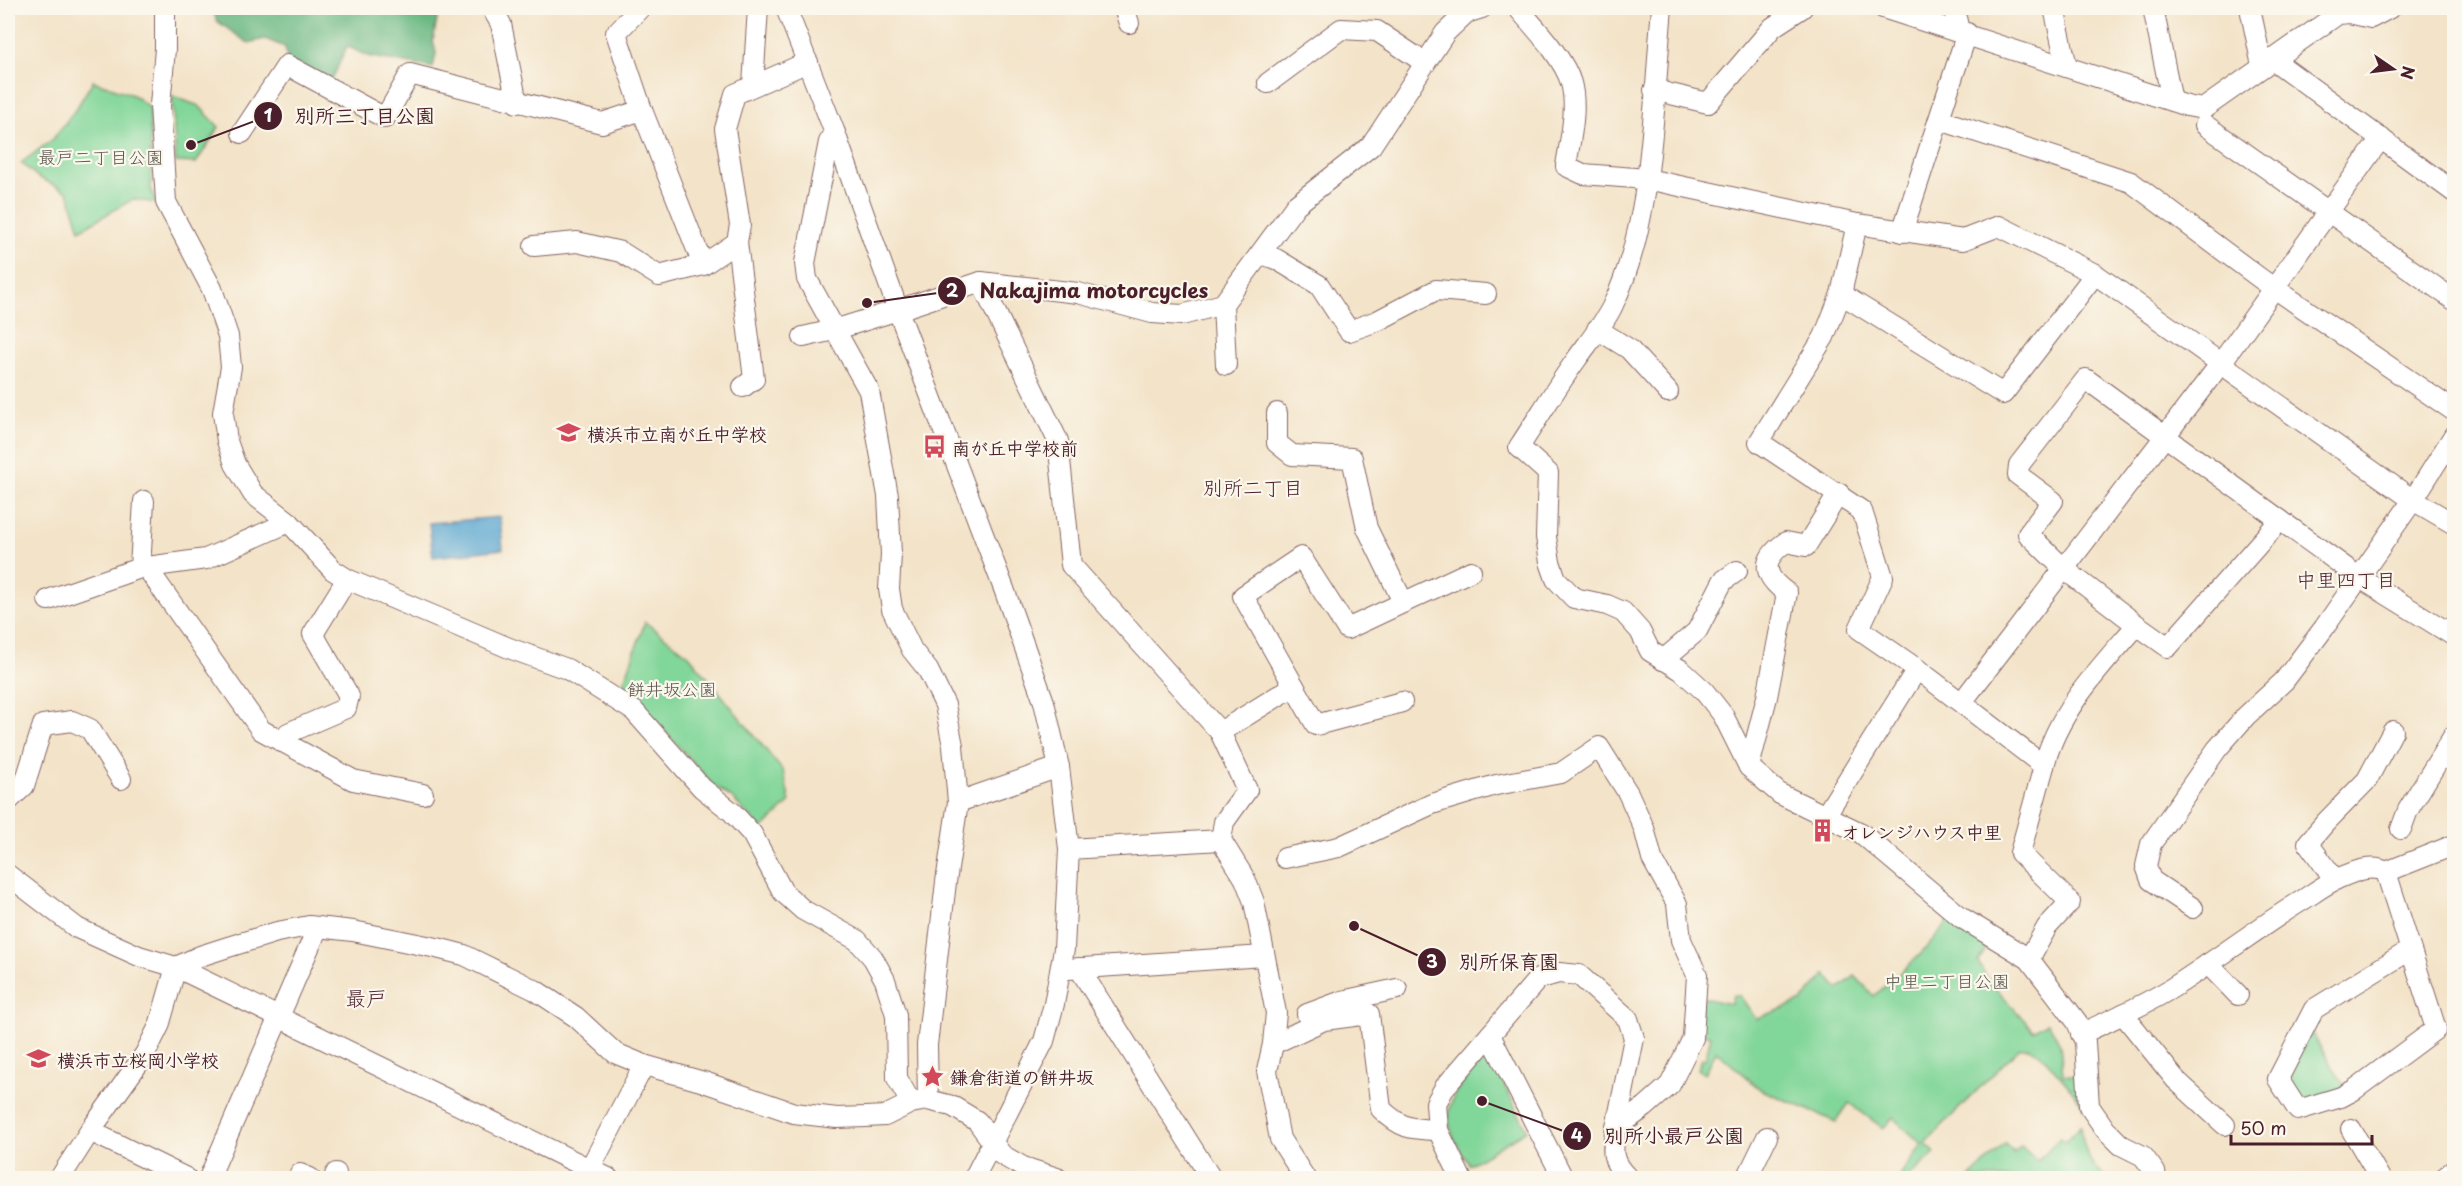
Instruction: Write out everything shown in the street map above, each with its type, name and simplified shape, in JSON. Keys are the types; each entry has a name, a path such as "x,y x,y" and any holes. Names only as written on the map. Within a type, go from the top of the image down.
{"street":[{"path":"165,8 165,49 160,105 166,202 212,289 228,336 231,367 223,413 227,441 235,464 253,494 289,522 333,570 347,579 509,648 567,669 634,711 702,788 732,812 752,834 783,892 803,910 857,940 873,958 885,980 896,1015 897,1078 919,1102"},
{"path":"640,8 616,33 642,110 703,265"},
{"path":"753,85 758,8"},
{"path":"786,8 835,133 898,310 1044,702 1059,767 1069,849 1064,949 1069,969 1210,1179"},
{"path":"803,337 834,330 981,282 1078,293 1152,313 1182,315 1223,304 1296,205 1371,146 1447,30 1466,13 1482,8"},
{"path":"1518,8 1553,50 1571,83 1573,119 1566,166 1583,174 1647,179 1857,225 1902,232 1963,240 1999,226 2096,274 2413,500 2454,524"},
{"path":"1662,8 1647,179 1638,226 1619,292 1611,310 1519,447 1548,473 1546,537 1550,562 1557,579 1574,598 1607,605 1623,612 1640,631 1650,651 1681,670 1704,692 1723,715 1749,767 1780,794 1861,833 1962,918 2029,959 2077,1022 2085,1042 2089,1106 2105,1129 2121,1145 2144,1156 2155,1172 2156,1179"},
{"path":"1654,90 1708,103 1771,17 1802,8"},
{"path":"1883,8 2067,67 2189,112 2328,213 2454,300"},
{"path":"1902,232 1940,120 1963,32 1954,8"},
{"path":"2054,8 2067,67"},
{"path":"2153,8 2189,112"},
{"path":"2250,8 2267,63 2381,138 2454,192"},
{"path":"2189,112 2203,109 2338,14 2348,10 2372,18 2390,8"},
{"path":"494,12 501,24 517,103"},
{"path":"1268,83 1341,29 1377,31 1425,63"},
{"path":"743,387 754,380 737,242 740,225 725,129 735,94 808,62"},
{"path":"242,133 287,65 385,118 410,74 602,123 642,110"},
{"path":"1940,120 2131,182 2274,288 2454,411"},
{"path":"835,133 829,142 805,263 807,279 869,391 888,496 891,554 889,589 892,609 912,650 928,670 945,705 953,746 958,802 945,882 919,1102"},
{"path":"1962,702 2221,363 2381,138"},
{"path":"1857,225 1841,294 1824,337 1759,442 1839,493 1862,511 1883,577 1859,629 1962,702 2044,766"},
{"path":"534,246 577,242 621,252 659,276 703,265 737,242"},
{"path":"1262,254 1276,259 1319,285 1348,331 1377,321 1436,290 1486,294"},
{"path":"1841,294 2003,394 2096,274"},
{"path":"981,282 1058,441 1071,565 1220,732 1247,790 1224,822 1221,840 1245,879 1254,902 1281,1040"},
{"path":"1223,304 1226,365"},
{"path":"1597,329 1629,349 1668,392"},
{"path":"2280,520 2168,647 2064,568 2028,534 2053,501 2018,475 2019,465 2086,378 2360,578 2454,636"},
{"path":"1277,413 1277,443 1292,455 1352,458 1366,528 1403,602"},
{"path":"2193,908 2151,880 2145,866 2151,844 2217,748 2246,716 2284,681 2360,578 2454,435"},
{"path":"1749,767 1761,726 1786,593 1772,582 1767,569 1772,551 1786,542 1806,546 1839,493"},
{"path":"144,501 143,568 261,730 353,780 423,794"},
{"path":"48,600 143,568 206,559 289,522"},
{"path":"1402,702 1316,725 1243,596 1301,557 1347,629 1471,571"},
{"path":"1663,660 1696,631 1723,581 1737,572"},
{"path":"282,742 288,733 346,708 349,696 313,634 347,579"},
{"path":"2029,959 2047,927 2070,902 2020,853 2050,744 2088,682 2138,625"},
{"path":"1825,816 1917,669"},
{"path":"1220,732 1294,686"},
{"path":"8,801 24,786 43,725 72,721 90,729 121,779"},
{"path":"2335,880 2308,843 2367,780 2393,731"},
{"path":"2401,829 2408,810 2454,735"},
{"path":"1286,858 1339,847 1432,804 1496,785 1561,773 1599,747 1628,793 1644,828 1652,859 1677,904 1681,940 1697,975 1693,1038 1670,1085 1616,1128"},
{"path":"958,802 1059,767"},
{"path":"1069,849 1221,840"},
{"path":"2081,1034 2170,989 2267,922 2335,880 2356,871 2371,868 2386,872 2454,845"},
{"path":"2386,872 2436,1029 2354,1090 2341,1097 2298,1110 2278,1079 2314,1009 2410,950"},
{"path":"8,875 77,928 139,956 176,967 587,1174 608,1179"},
{"path":"60,1179 90,1131 145,1054 159,1026 176,967 200,956 277,932 309,926 353,931 464,955 535,990 576,1017 615,1053 644,1065 704,1082 794,1113 837,1118 866,1117 885,1116 919,1102 952,1106 977,1120 1002,1155 1023,1167 1057,1179"},
{"path":"208,1179 318,927"},
{"path":"1069,969 1264,956"},
{"path":"2208,964 2238,995"},
{"path":"974,1179 1044,1041 1054,1004 1069,969"},
{"path":"1461,1179 1438,1130 1436,1103 1445,1087 1538,979 1559,973 1579,975 1628,1019 1634,1038 1612,1151 1617,1168 1628,1179"},
{"path":"1305,1179 1280,1139 1267,1071 1281,1040 1291,1021 1342,1001 1397,989"},
{"path":"1281,1040 1324,1020 1369,1014 1381,1109 1397,1124 1416,1129 1438,1130"},
{"path":"2123,1014 2176,1080 2225,1125"},
{"path":"1490,1035 1563,1179"},
{"path":"587,1174 644,1065"},
{"path":"2350,1129 2380,1179"},
{"path":"90,1131 186,1179"},
{"path":"1747,1179 1767,1137"},
{"path":"2444,1179 2454,1170"}],"green space":[{"path":"212,8 439,8 433,41 436,53 433,68 367,56 347,46 327,91 289,71 285,47 265,39 248,43 217,21"},
{"name":"最戸二丁目公園","path":"93,81 133,95 150,108 151,189 156,203 133,199 80,230 68,192 38,177 21,163 53,139 76,109"},
{"path":"172,96 199,106 219,127 196,163 176,162"},
{"name":"餅井坂公園","path":"645,622 689,655 783,771 790,802 762,829 733,799 712,784 638,701 621,691"},
{"name":"中里二丁目公園","path":"1951,918 1989,943 1978,962 1989,981 2033,1031 2048,1022 2060,1044 2063,1075 2081,1076 2085,1111 2074,1092 2043,1056 2033,1049 2019,1048 1925,1143 1935,1153 1908,1178 1899,1178 1922,1144 1893,1118 1883,1128 1849,1103 1836,1122 1760,1089 1716,1051 1705,1074 1698,1069 1702,1059 1705,1060 1711,1036 1696,1032 1703,998 1731,1004 1733,995 1740,996 1756,1019 1802,1001 1826,974 1838,989 1855,976 1874,996 1920,955"},
{"path":"2309,1029 2345,1087 2300,1102 2285,1077"},
{"path":"1488,1053 1527,1130 1469,1165 1451,1131 1449,1108 1458,1088"},
{"path":"2081,1126 2088,1155 2095,1167 2106,1178 1970,1178 2005,1144 2014,1153 2021,1146 2037,1161 2060,1138 2065,1142"}],"water":[{"path":"500,517 503,549 433,557 429,523"}],"place":[{"name":"別所三丁目公園","path":"191,145"},
{"name":"Nakajima motorcycles","path":"867,303"},
{"name":"横浜市立南が丘中学校","path":"569,433"},
{"name":"南が丘中学校前","path":"934,447"},
{"name":"オレンジハウス中里","path":"1823,831"},
{"name":"別所保育園","path":"1354,926"},
{"name":"横浜市立桜岡小学校","path":"39,1059"},
{"name":"鎌倉街道の餅井坂","path":"932,1076"},
{"name":"別所小最戸公園","path":"1482,1101"}],"district":[{"name":"別所二丁目","path":"1253,487"},
{"name":"中里四丁目","path":"2346,579"},
{"name":"最戸","path":"366,997"}]}
